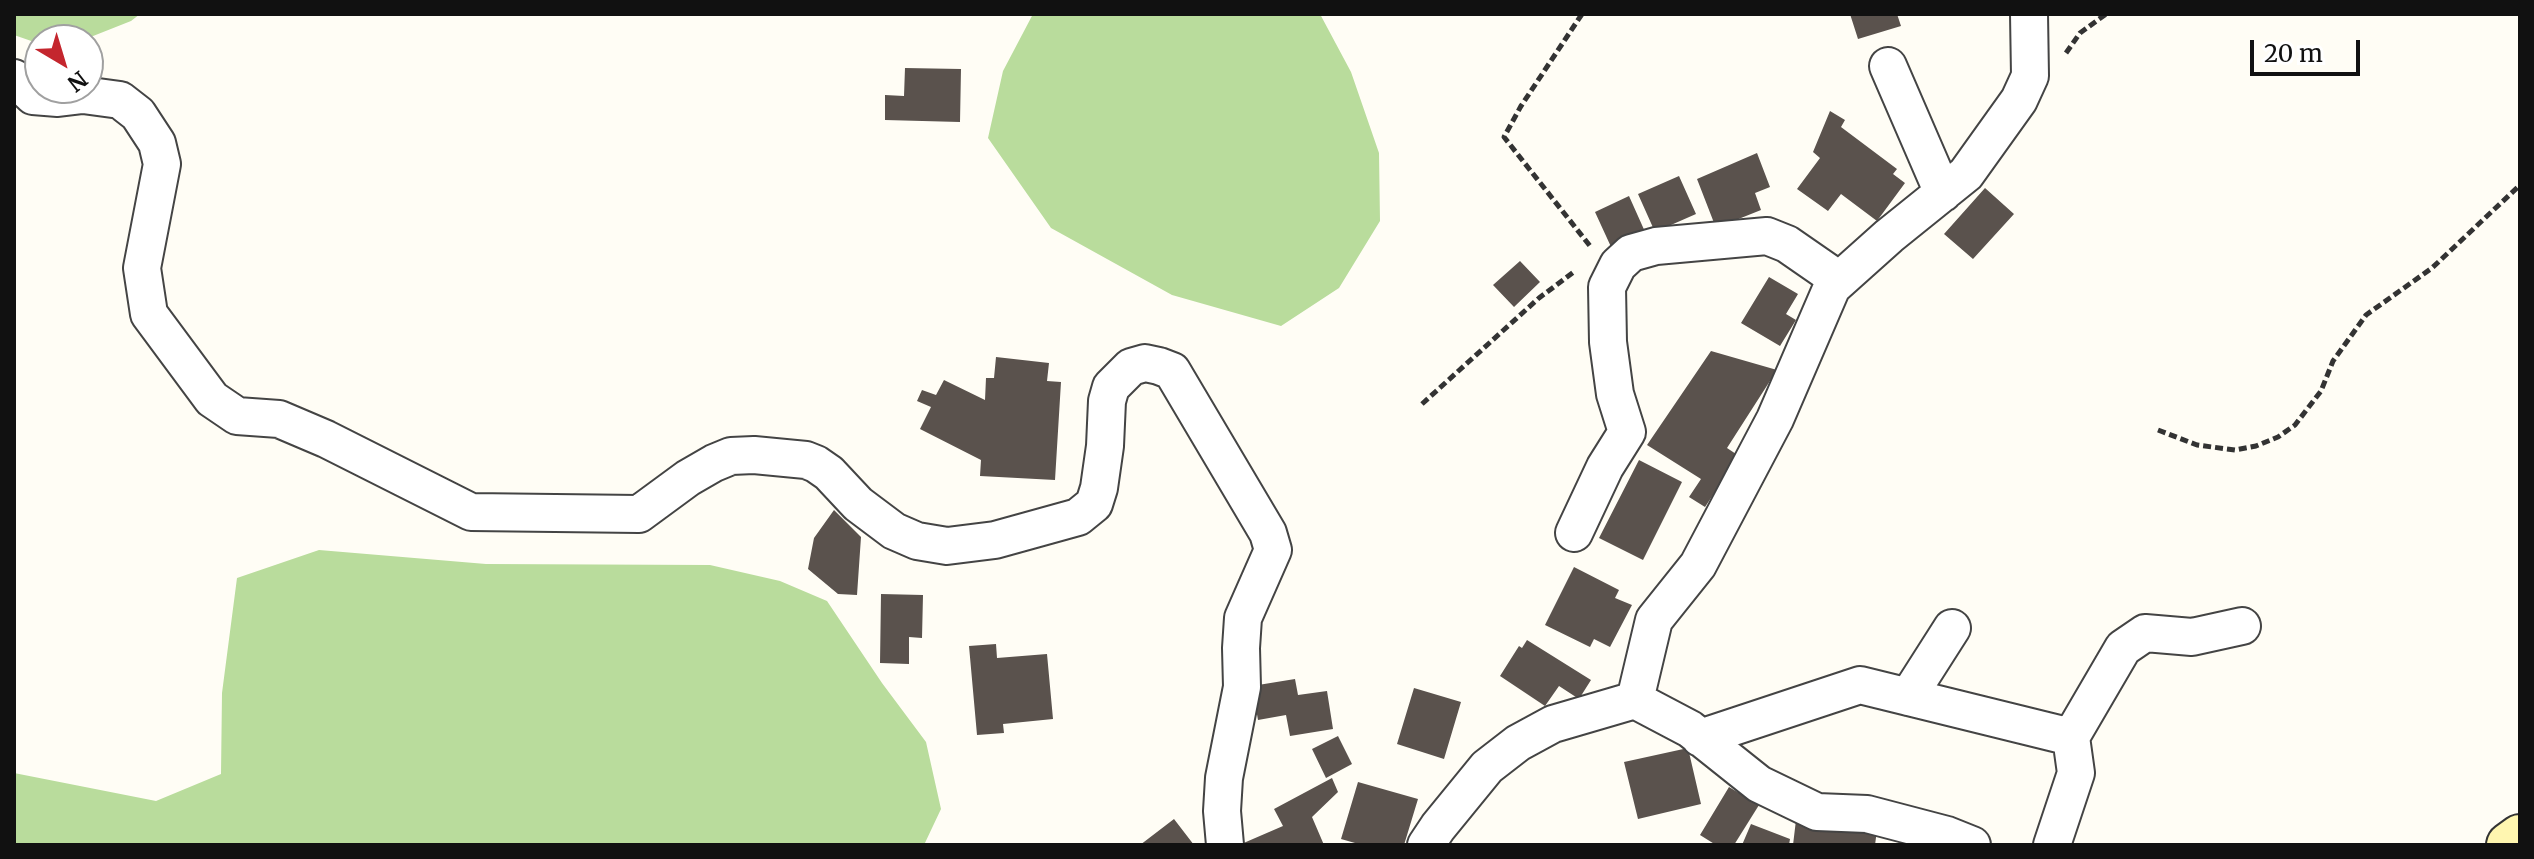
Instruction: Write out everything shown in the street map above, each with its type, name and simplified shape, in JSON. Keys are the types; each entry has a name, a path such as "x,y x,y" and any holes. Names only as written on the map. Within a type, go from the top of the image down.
{"main road":[{"path":"2509,845 2520,837"}],"street":[{"path":"1635,700 1654,620 1698,565 1775,419 1832,287 1966,174 2019,100 2030,76 2029,14"},
{"path":"1888,66 1943,193"},
{"path":"14,78 33,96 58,98 83,95 120,100 138,114 157,143 162,164 142,268 149,314 212,399 237,416 279,419 326,439 471,512 639,514 714,463 731,456 754,455 806,460 816,464 829,473 858,504 894,531 917,541 947,546 995,540 1078,517 1094,504 1101,474 1111,387 1131,367 1145,363 1172,371 1268,533 1273,550 1243,618 1242,687 1224,778 1222,811 1225,845"},
{"path":"1574,533 1605,467 1627,432 1615,394 1608,342 1605,264 1618,265 1631,253 1656,246 1767,236 1787,244 1839,280"},
{"path":"2052,845 2076,773 2071,737 2123,648 2145,633 2192,637 2242,626"},
{"path":"1908,697 1952,628"},
{"path":"1700,738 1860,685 2071,737"},
{"path":"1426,845 1487,767 1518,743 1553,724 1635,700 1690,729 1759,784 1817,812 1867,814 1947,835 1972,845"}],"path":[{"path":"1422,404 1539,298 1605,264 1504,137 1582,14"},
{"path":"2158,430 2197,445 2235,450 2278,437 2295,425 2321,391 2333,361 2366,315 2432,268 2520,185"}],"green space":[{"path":"14,14 140,14 104,32 104,24 24,24 24,38 14,35"},
{"path":"1033,14 1320,14 1351,72 1379,153 1380,221 1339,288 1281,326 1172,295 1051,228 988,138 1003,71"},
{"path":"319,550 486,564 710,565 780,581 827,601 926,742 941,809 924,845 14,845 14,773 156,801 221,774 222,693 237,578"}],"building":[{"path":"1850,14 1897,14 1901,26 1858,39"},
{"path":"905,68 961,69 960,122 885,120 885,95 904,96"},
{"path":"1830,111 1845,120 1841,127 1897,169 1893,174 1905,183 1877,221 1841,194 1828,211 1797,189 1820,158 1813,152"},
{"path":"1757,153 1770,187 1755,193 1761,210 1716,228 1697,179"},
{"path":"1679,176 1696,214 1655,232 1638,194"},
{"path":"1985,188 2014,214 1973,259 1944,234"},
{"path":"1629,196 1646,234 1612,249 1595,212"},
{"path":"1520,261 1540,282 1514,307 1493,285"},
{"path":"1769,277 1798,294 1786,314 1796,320 1780,346 1741,323"},
{"path":"1711,351 1777,370 1727,448 1739,456 1705,507 1689,497 1701,479 1647,445"},
{"path":"996,357 1049,363 1047,381 1061,382 1055,480 980,476 981,460 920,429 931,407 917,401 922,390 936,395 944,380 985,400 986,378 994,378"},
{"path":"1639,460 1682,482 1643,560 1599,538"},
{"path":"834,510 861,537 857,595 838,594 808,569 814,538"},
{"path":"1574,567 1619,590 1615,598 1632,605 1610,647 1594,639 1590,647 1545,625"},
{"path":"881,594 923,595 922,638 909,637 909,664 880,663"},
{"path":"1527,640 1591,680 1579,699 1559,686 1545,706 1500,676 1519,646 1522,648"},
{"path":"996,644 997,658 1047,654 1053,719 1003,724 1004,733 977,735 969,646"},
{"path":"1295,679 1298,695 1327,691 1333,729 1290,736 1286,715 1258,720 1252,686"},
{"path":"1414,688 1461,702 1444,759 1397,744"},
{"path":"1338,736 1352,764 1326,778 1312,749"},
{"path":"1688,748 1701,804 1638,819 1624,762"},
{"path":"1332,778 1338,792 1312,817 1324,845 1239,845 1283,826 1274,809"},
{"path":"1358,782 1418,799 1404,845 1362,845 1341,839"},
{"path":"1729,787 1759,805 1734,845 1716,845 1700,835"},
{"path":"1174,819 1194,845 1140,845"},
{"path":"1796,820 1877,830 1875,845 1793,845"},
{"path":"1751,824 1790,839 1789,845 1742,845"}]}
